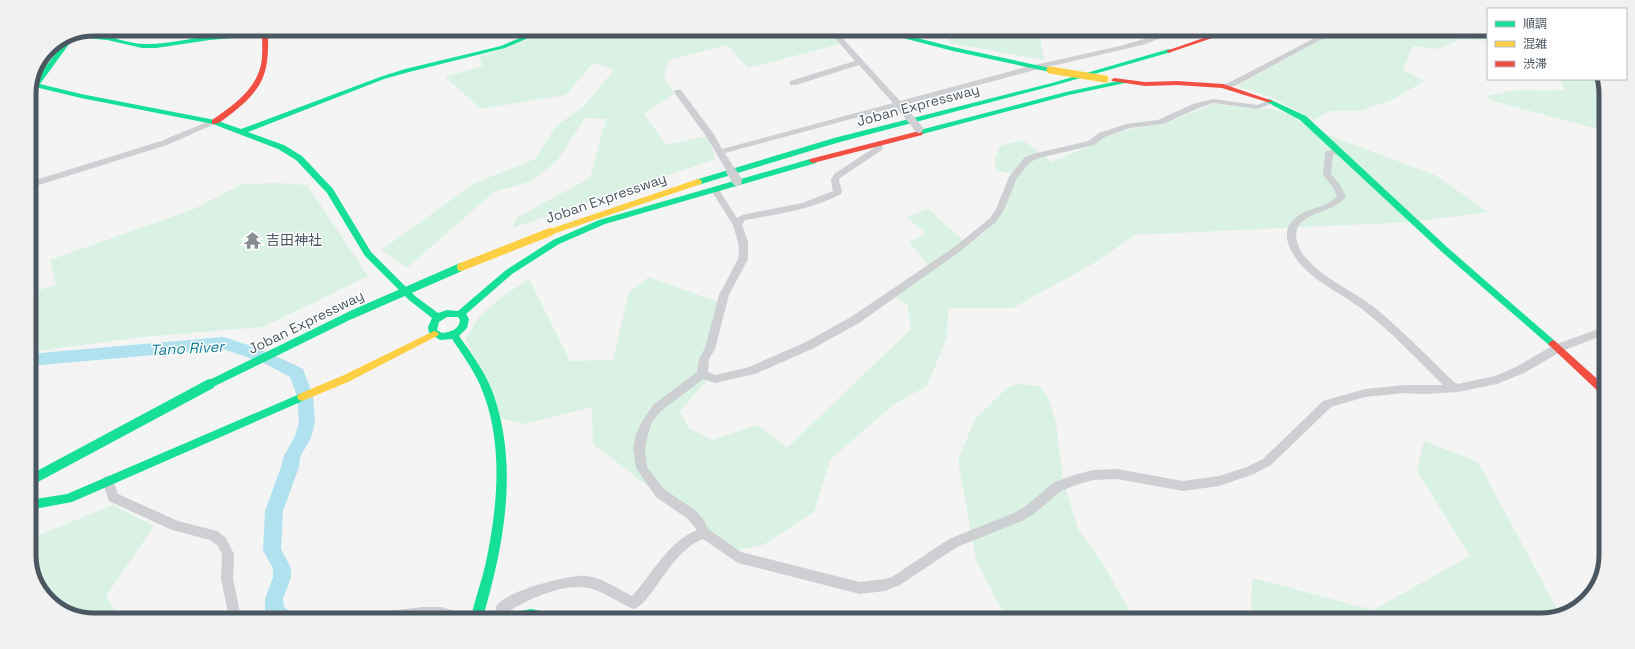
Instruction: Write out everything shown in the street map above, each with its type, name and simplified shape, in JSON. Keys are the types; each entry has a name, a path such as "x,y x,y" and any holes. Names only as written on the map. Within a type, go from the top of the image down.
{"main road":[{"path":"86,37 106,38 142,46 156,46 233,36"},
{"path":"215,122 253,89 264,67 267,36"},
{"path":"241,132 382,78 407,70 503,47 530,36"},
{"path":"902,36 953,49 1050,70 1123,82 1223,86 1271,102 1303,118 1445,250 1558,348 1599,386"},
{"path":"1167,44 1186,36"},
{"name":"Joban Expressway","path":"782,147 1043,78 1192,36"},
{"name":"Joban Expressway","path":"36,477 181,399 314,332 401,293 550,232 632,202 722,173 1124,65 1215,36"},
{"path":"38,79 67,43"},
{"path":"460,314 509,272 556,242 602,222 738,182 879,144 920,131 1068,93 1123,82"},
{"path":"37,85 81,96 215,122 281,147 299,158 330,191 368,254 412,298 438,318"},
{"path":"715,166 737,160"},
{"path":"392,286 406,280"},
{"path":"36,504 68,499 334,384 405,350 434,334 445,337 454,335 464,326 465,319 460,314 447,313 438,318 432,328 434,334"},
{"path":"454,335 469,358 487,392 498,429 502,477 499,527 491,572 479,613"}],"street":[{"path":"837,36 899,105 920,131"},
{"path":"720,153 1036,67 1106,52 1164,36"},
{"path":"1223,86 1225,81 1313,36"},
{"path":"1223,86 1232,84 1323,36"},
{"path":"793,83 861,62"},
{"path":"678,92 710,135 738,182"},
{"path":"702,374 715,379 751,371 810,345 855,320 956,250 993,220 1000,210 1013,177 1027,160 1036,156 1086,144 1102,135 1129,126 1160,122 1196,106 1213,101 1258,107 1271,102"},
{"path":"36,183 166,142 215,122"},
{"path":"737,225 742,218 813,204 838,192 835,180 837,176 879,148 879,144"},
{"path":"1339,151 1329,153 1327,176 1336,186 1342,196 1341,199 1301,218 1295,224 1292,234 1297,252 1310,268 1371,311 1450,385 1458,388"},
{"path":"715,190 737,225 743,242 743,259 724,295 710,349 704,359 702,374 658,408 648,420 642,434 639,449 642,468 650,480 665,496 692,515 700,524 704,533 738,557 860,588 885,585 896,581 953,543 1018,516 1031,509 1057,488 1074,480 1093,475 1117,474 1183,486 1220,481 1267,462 1327,404 1365,393 1405,389 1424,390 1458,388 1497,380 1520,370 1558,348 1599,333"},
{"path":"108,481 113,497 176,526 213,535 222,542 228,554 228,579 234,613"},
{"path":"502,613 502,609 509,604 550,586 572,582 589,582 634,603 688,540 704,533"}],"green space":[{"path":"535,36 834,36 840,44 748,68 727,45 669,60 664,76 674,94 644,114 666,145 707,136 716,159 513,228 516,218 590,178 606,119 585,118 557,161 532,181 494,192 407,268 381,250 475,183 535,159 556,126 583,107 614,70 593,63 566,95 481,109 445,77 483,66 479,57"},
{"path":"948,36 1040,36 1044,60 949,43"},
{"path":"1327,36 1487,36 1487,41 1461,39 1438,49 1413,46 1403,70 1424,81 1394,99 1360,111 1331,111 1314,120 1273,98 1237,86"},
{"path":"1560,80 1597,80 1599,90 1599,128 1594,128 1489,100 1488,96 1509,91 1566,90"},
{"path":"1214,104 1261,109 1268,108 1289,114 1312,129 1435,175 1488,212 1412,222 1135,235 1094,263 1013,308 948,308 947,337 927,386 894,404 830,460 814,512 763,545 732,551 593,444 592,407 525,424 501,418 466,339 479,317 503,296 529,279 570,361 613,360 629,292 649,277 718,302 708,348 707,380 680,411 689,428 712,440 758,425 787,448 911,329 907,304 893,297 924,276 927,263 909,242 926,233 906,217 928,209 967,244 984,233 996,221 1017,175 996,170 995,159 1000,146 1023,140 1052,162 1091,145 1105,137 1135,128 1163,124"},
{"path":"276,183 307,185 368,276 263,327 143,337 36,351 36,291 56,285 50,260 194,209 242,184"},
{"path":"1018,384 1039,386 1048,397 1056,423 1063,480 1078,529 1102,562 1130,612 1133,613 1006,613 1000,607 976,560 958,460 975,419 1008,387"},
{"path":"1424,441 1478,462 1557,609 1559,610 1549,613 1251,613 1252,578 1373,610 1470,556 1417,471"},
{"path":"113,505 154,526 106,596 117,613 86,613 68,607 53,596 40,577 37,567 36,536"}],"waterway":[{"name":"Tano River","path":"36,359 223,343 269,359 297,373 305,396 307,422 303,438 292,456 290,467 274,511 272,550 282,568 282,577 274,599 276,613"}],"traffic: fast":[{"path":"86,37 107,38 142,46 156,46 233,36"},
{"path":"241,132 382,78 407,70 503,47 530,36"},
{"path":"902,36 953,49 1050,70"},
{"path":"37,84 67,43"},
{"path":"698,182 837,140 1054,84 1169,51"},
{"path":"919,133 1068,93 1123,82"},
{"path":"37,85 81,96 215,122 281,147 299,158 330,191 368,254 412,298 438,318"},
{"path":"1269,101 1303,118 1445,250 1553,344"},
{"path":"460,314 509,272 556,242 602,222 813,161"},
{"path":"36,477 135,423 296,341 351,315 461,267"},
{"path":"447,313 460,314 465,319 464,326 454,335 440,337 432,331 433,324 438,317 447,313"},
{"path":"454,335 485,385 496,421 501,449 502,477 497,534 485,590 478,613"},
{"path":"36,504 68,499 302,397"}],"traffic: slow":[{"path":"1050,70 1105,79"},
{"path":"550,232 698,182"},
{"path":"461,267 550,232"},
{"path":"302,397 345,379 434,334"}],"traffic: jam":[{"path":"215,122 245,98 257,83 264,65 265,36"},
{"path":"1169,51 1215,36"},
{"path":"1114,80 1145,84 1177,83 1223,86 1269,101"},
{"path":"813,161 919,133"},
{"path":"1553,344 1599,386"}],"place":[{"name":"吉田神社","path":"253,240"}]}
